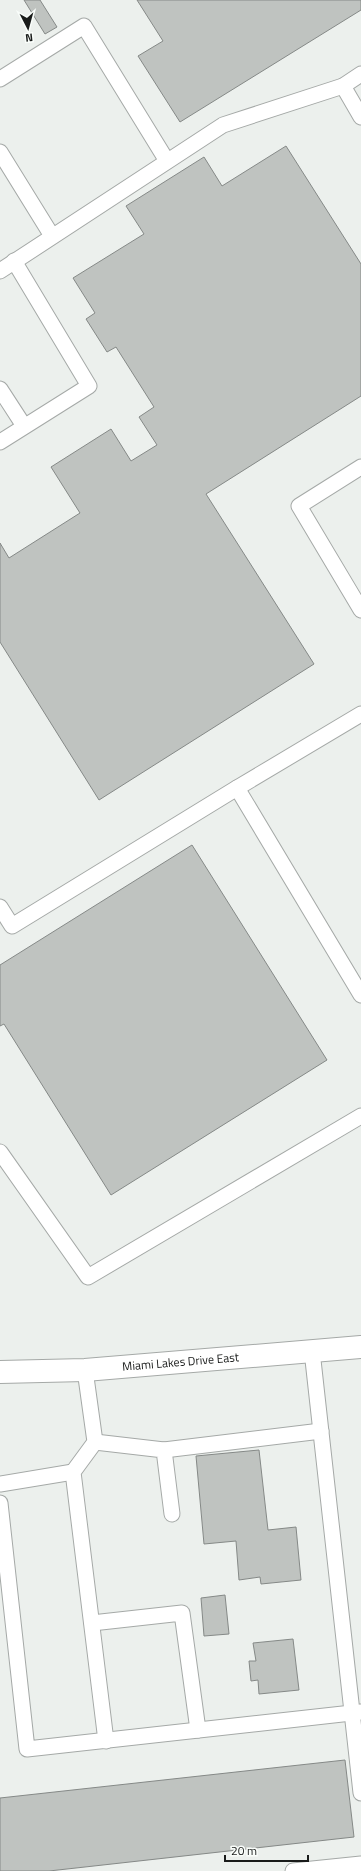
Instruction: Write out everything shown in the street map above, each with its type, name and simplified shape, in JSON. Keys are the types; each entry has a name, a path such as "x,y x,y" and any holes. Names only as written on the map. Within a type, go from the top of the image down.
{"main road":[{"name":"Miami Lakes Drive East","path":"0,1372 85,1370 361,1347"}],"lane":[{"path":"0,79 84,26 167,161"},
{"path":"0,271 223,125 343,86 361,74"},
{"path":"343,86 361,117"},
{"path":"0,152 52,236"},
{"path":"0,442 89,386 14,261"},
{"path":"0,389 24,426"},
{"path":"361,467 299,506 361,610"},
{"path":"0,907 12,926 361,714"},
{"path":"237,788 361,996"},
{"path":"0,1152 88,1277 361,1116"},
{"path":"312,1351 357,1713 361,1793"},
{"path":"85,1370 95,1442 73,1472 106,1741"},
{"path":"95,1442 164,1450 321,1431"},
{"path":"164,1450 172,1514"},
{"path":"0,1484 73,1472"},
{"path":"0,1502 27,1749 357,1713"},
{"path":"92,1623 182,1613 198,1730"},
{"path":"293,1871 361,1864"}],"building":[{"path":"24,0 40,0 57,27 45,34"},
{"path":"137,0 361,0 361,10 180,122 138,56 163,41"},
{"path":"286,146 361,264 361,396 206,494 314,664 99,800 0,642 0,543 9,558 80,513 51,467 111,429 131,461 157,445 139,417 154,407 116,347 107,352 86,319 95,313 73,278 144,234 126,206 204,157 222,186"},
{"path":"192,845 327,1060 111,1195 4,1024 0,1026 0,965"},
{"path":"259,1450 268,1530 296,1527 301,1580 261,1584 260,1577 239,1580 236,1541 204,1544 196,1456"},
{"path":"225,1595 229,1634 204,1636 201,1598"},
{"path":"293,1639 299,1690 259,1694 258,1680 251,1681 249,1661 256,1661 253,1643"},
{"path":"345,1760 354,1837 49,1871 0,1871 0,1798"}]}
